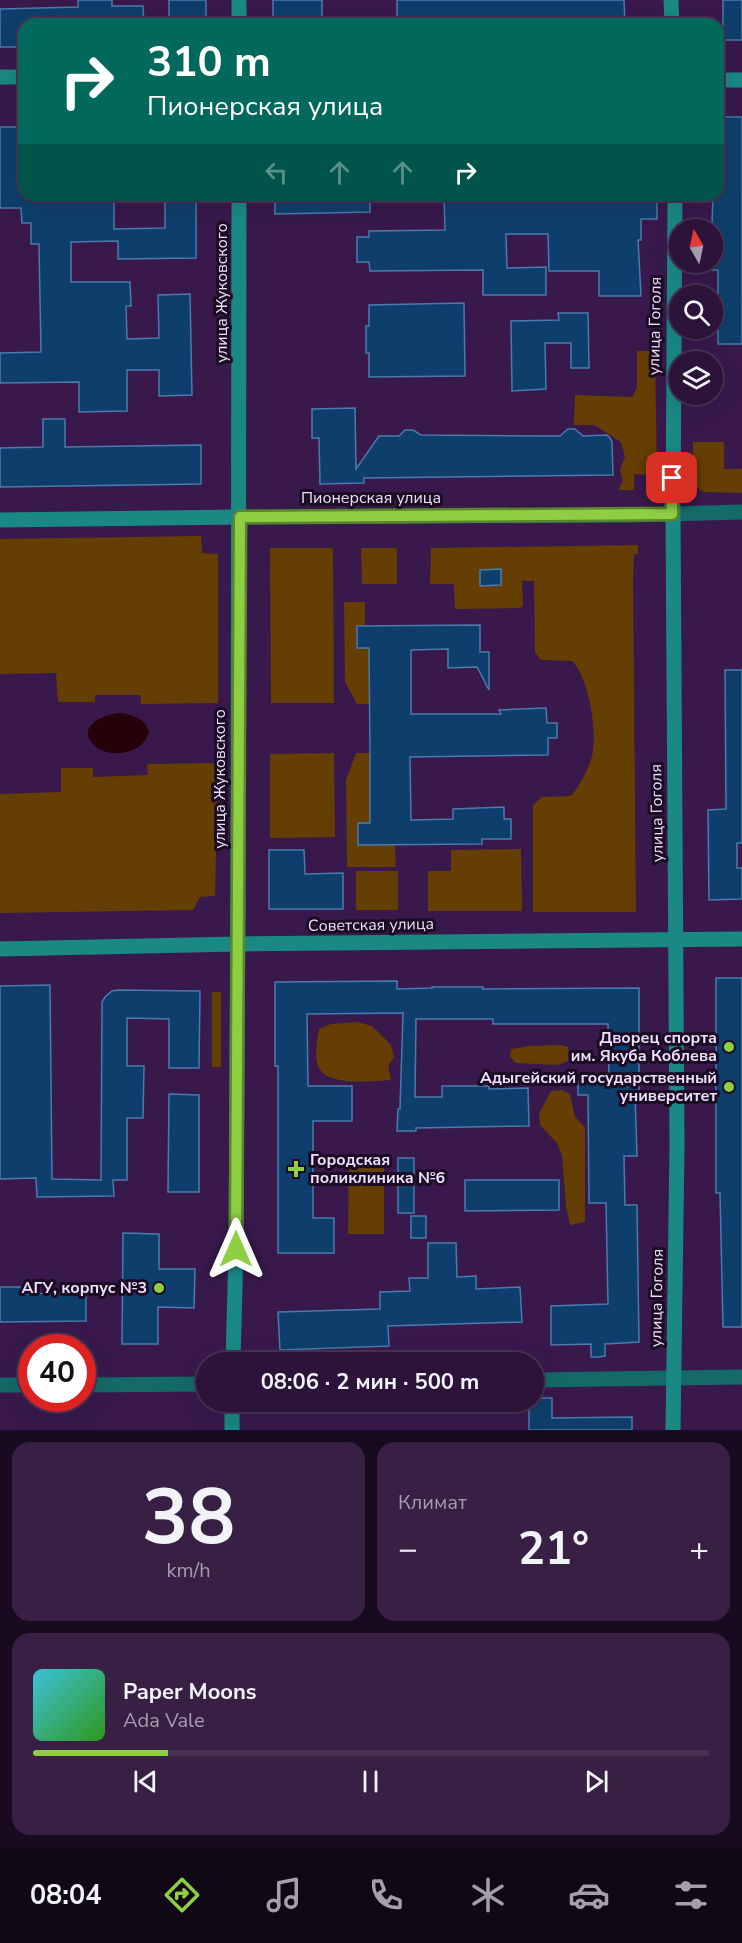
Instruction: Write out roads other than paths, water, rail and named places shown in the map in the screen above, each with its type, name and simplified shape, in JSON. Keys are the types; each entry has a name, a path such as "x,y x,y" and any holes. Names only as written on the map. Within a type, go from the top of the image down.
{"main road":[{"path":"239,0 239,18"},
{"path":"671,0 672,18"},
{"path":"0,76 18,77"},
{"path":"724,80 742,80"},
{"name":"улица Жуковского","path":"233,1352 238,944 239,201"},
{"name":"улица Гоголя","path":"672,1430 677,1157 672,514 675,201"},
{"name":"Пионерская улица","path":"0,520 240,517"},
{"name":"Советская улица","path":"0,949 742,939"},
{"path":"232,1412 232,1430"}],"street":[{"name":"Пионерская улица","path":"240,517 742,512"},
{"path":"544,1380 742,1377"},
{"path":"96,1385 196,1384"},
{"path":"0,1385 18,1385"}],"place":[{"name":"Дворец спорта им. Якуба Коблева","path":"729,1047"},
{"name":"Адыгейский государственный университет","path":"729,1087"},
{"name":"Городская поликлиника №6","path":"296,1169"},
{"name":"АГУ, корпус №3","path":"159,1288"}]}
